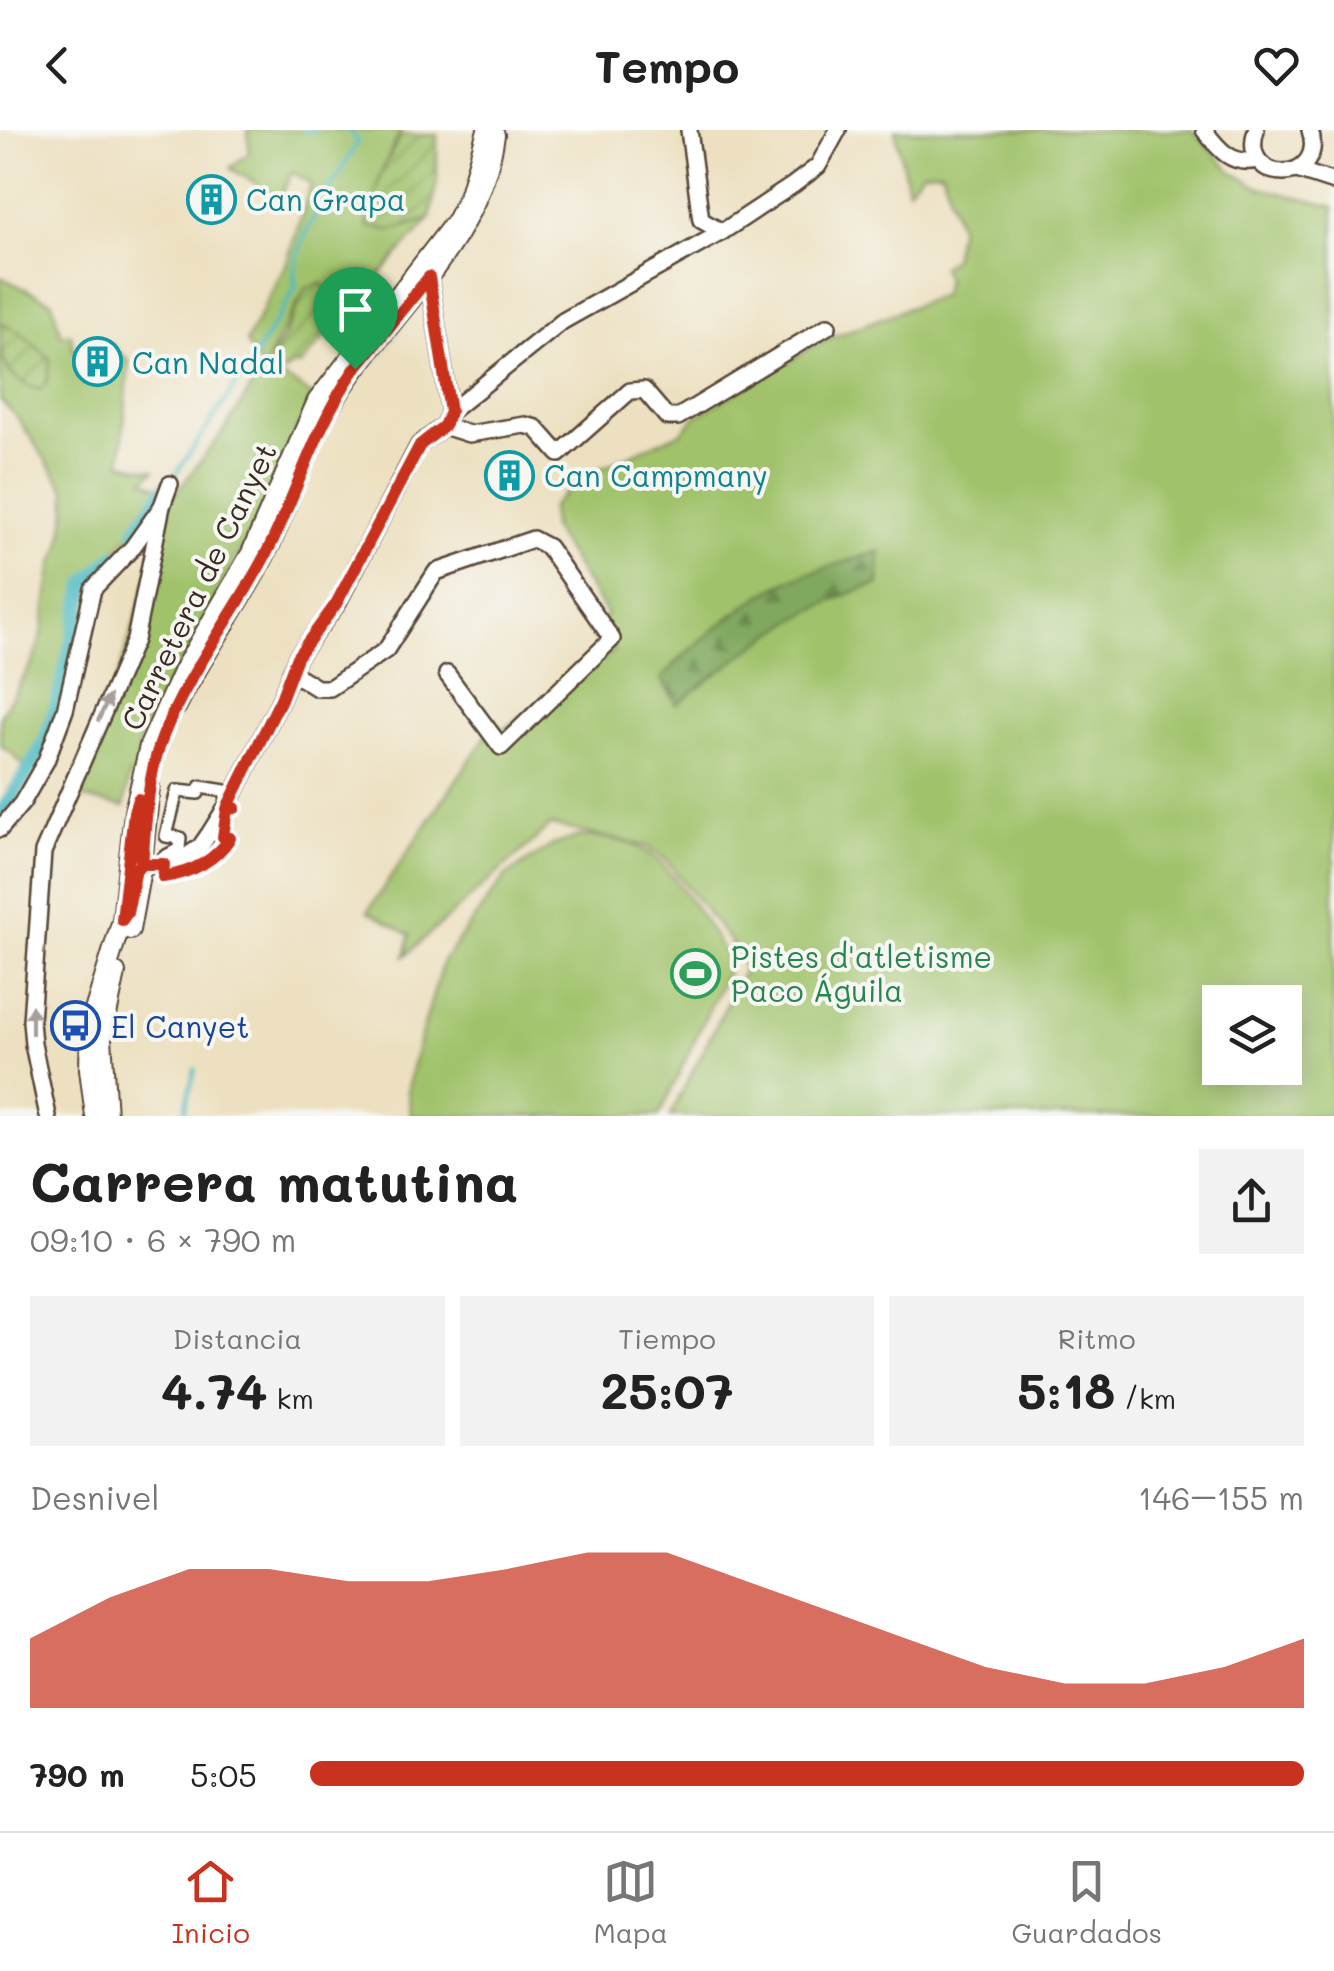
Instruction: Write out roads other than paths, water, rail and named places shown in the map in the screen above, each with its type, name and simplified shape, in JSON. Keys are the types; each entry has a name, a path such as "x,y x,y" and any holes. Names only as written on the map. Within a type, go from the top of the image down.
{"street":[{"name":"Carretera de Canyet","path":"95,1116 90,1024 122,920 134,812 150,746 176,685 252,553 317,400 458,219 487,130"},
{"name":"Carretera de Canyet","path":"107,1116 102,1038 112,984 133,922 152,769 169,723 264,558 326,413 355,369 461,233 475,206 496,130"},
{"path":"690,130 700,220 722,232"},
{"path":"122,920 136,869 142,864 164,864 184,858 200,847 228,806 281,699 297,657 336,604 420,445 562,321 722,232 818,166 838,130"},
{"path":"1204,130 1230,158 1258,160 1278,173 1297,170 1334,179"},
{"path":"1217,146 1238,151 1253,135"},
{"path":"1253,135 1258,160"},
{"path":"1297,170 1306,162 1311,138"},
{"path":"1311,138 1334,179"},
{"path":"458,219 455,231 427,270 447,419 469,434 525,425 536,428 559,454 630,390 644,390 668,417 678,417 828,326"},
{"path":"48,1116 32,1044 31,1021 43,852 130,652 170,484"},
{"path":"0,829 22,802 46,761 65,710 93,588 132,548 162,506"},
{"path":"291,672 316,688 330,688 386,650 436,572 533,539 548,547 612,639 500,747 447,674"},
{"path":"164,864 164,857 172,856 178,849 180,838 166,836 177,792 198,793 200,787 224,790 228,806"},
{"path":"138,799 141,810 137,847 142,864"}],"waterway":[{"path":"303,130 314,130"},
{"path":"172,480 296,287 298,253 306,233 358,140 346,130"},
{"path":"136,531 165,489"},
{"path":"0,816 45,743 86,583 115,556"},
{"path":"183,1116 195,1069"}],"place":[{"name":"Can Grapa","path":"211,199"},
{"name":"Can Nadal","path":"97,362"},
{"name":"Can Campmany","path":"509,475"},
{"name":"Pistes d'atletisme Paco Águila","path":"696,973"},
{"name":"El Canyet","path":"76,1026"}]}
